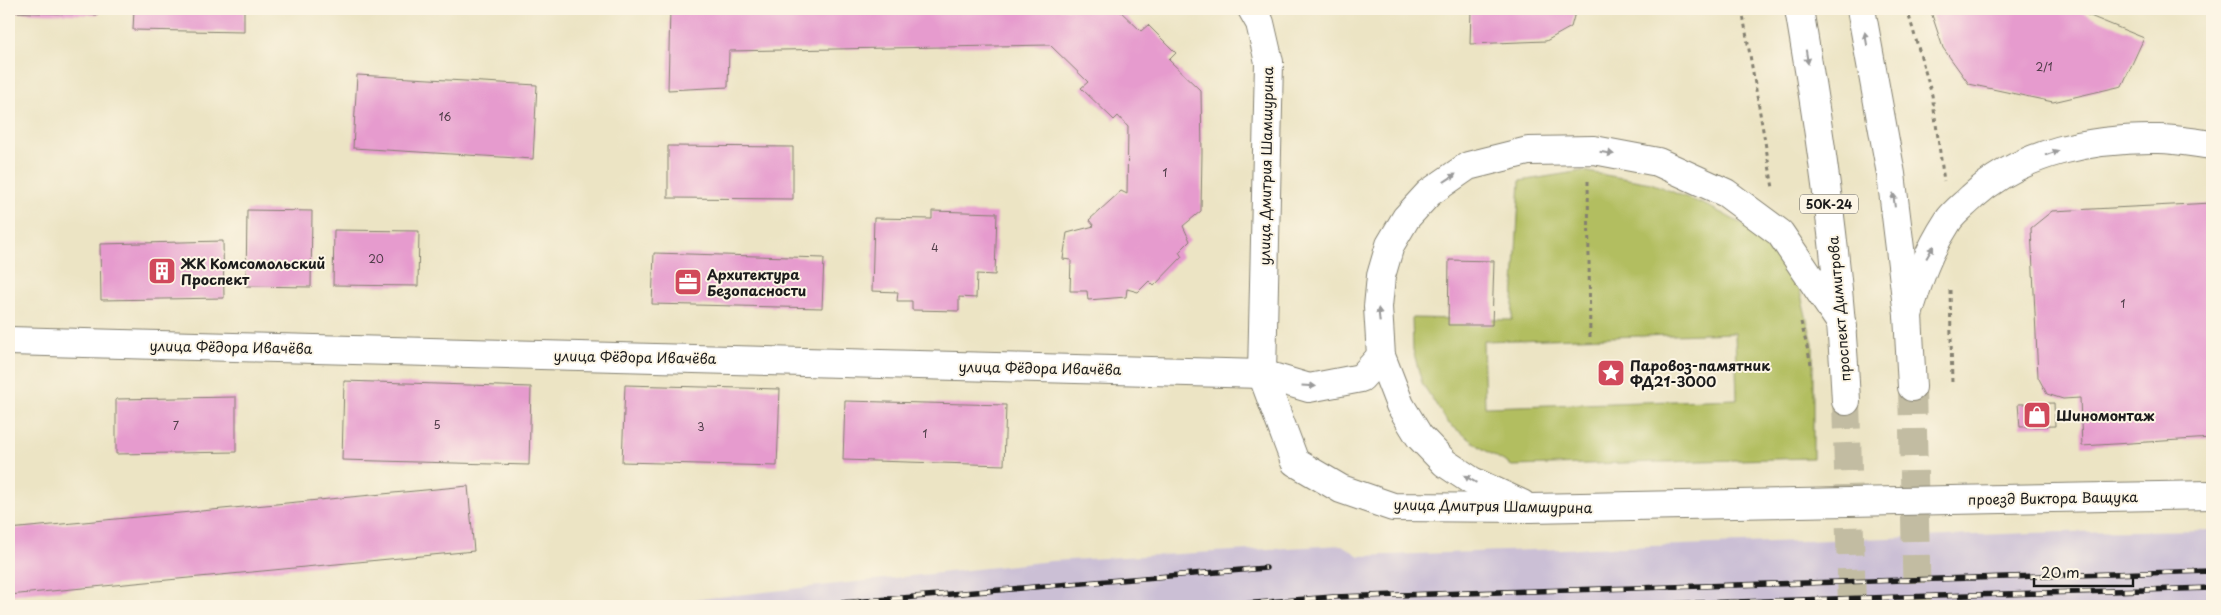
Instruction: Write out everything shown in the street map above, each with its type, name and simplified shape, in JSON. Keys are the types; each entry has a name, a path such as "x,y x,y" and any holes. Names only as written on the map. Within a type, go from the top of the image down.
{"street":[{"name":"улица Дмитрия Шамшурина","path":"1252,9 1260,23 1269,62 1262,374 1295,462 1341,489 1393,507 1530,508 1893,501"},
{"name":"проспект Димитрова","path":"1799,9 1824,162 1843,326 1846,401"},
{"path":"1861,9 1891,174 1908,315 1912,387"},
{"path":"1908,315 1924,262 1949,219 1986,185 2022,164 2062,150 2112,142 2160,139 2212,145"},
{"path":"1530,508 1472,481 1445,463 1419,436 1400,405 1381,356 1378,307 1381,276 1390,245 1406,218 1429,193 1468,166 1528,152 1588,150 1658,162 1726,193 1780,232 1843,326"},
{"name":"улица Фёдора Ивачёва","path":"9,341 1262,374 1310,388 1361,378 1381,356"},
{"name":"проезд Виктора Ващука","path":"1893,501 2212,495"}],"path":[{"path":"1907,9 1932,95 1949,219"},
{"path":"1588,150 1590,338"},
{"path":"1950,287 1952,384"}],"shaded area":[{"path":"2212,530 2212,606 636,606 1051,561 1342,545 1359,556 2062,532"}],"green space":[{"path":"1582,171 1651,183 1710,207 1759,233 1795,271 1813,344 1813,458 1512,466 1483,449 1448,423 1422,383 1413,350 1412,318 1512,320 1520,181","holes":["1735,333 1737,399 1485,407 1483,341"]}],"building":[{"path":"9,9 98,9 98,15 9,12"},
{"path":"134,9 244,9 244,32 133,30"},
{"path":"670,9 1118,9 1141,31 1148,25 1176,53 1169,60 1201,91 1201,211 1183,226 1190,241 1179,252 1182,257 1154,286 1149,281 1138,292 1127,289 1126,297 1088,300 1087,291 1070,291 1071,260 1063,259 1067,233 1094,226 1089,220 1121,191 1127,194 1128,127 1118,116 1114,120 1081,88 1088,82 1050,45 729,51 728,87 668,90"},
{"path":"1471,9 1576,9 1571,27 1546,41 1470,44"},
{"path":"1932,9 2073,9 2144,38 2122,86 2053,102 1969,84 1943,48 1932,15"},
{"path":"357,75 537,85 533,159 353,148"},
{"path":"668,146 793,147 793,199 668,198"},
{"path":"2212,203 2212,438 2082,446 2080,398 2063,399 2047,394 2038,377 2031,228 2052,211"},
{"path":"247,210 312,211 311,287 246,286"},
{"path":"932,211 997,213 995,275 977,274 976,298 959,297 959,311 912,310 912,301 897,301 898,292 872,291 874,218 932,219"},
{"path":"334,230 419,231 418,286 333,285"},
{"name":"ЖК Комсомольский Проспект","path":"223,241 224,298 101,300 100,244"},
{"path":"654,253 824,258 822,308 652,304"},
{"path":"1449,260 1494,261 1492,325 1448,325"},
{"path":"344,381 531,387 529,465 342,460"},
{"path":"625,385 780,389 777,466 622,462"},
{"path":"236,397 236,452 116,454 116,399"},
{"path":"845,401 1006,405 1004,465 843,460"},
{"name":"Шиномонтаж","path":"2054,403 2055,426 2020,427 2018,404"},
{"path":"468,486 474,551 9,595 9,529"}],"tunnel":[{"path":"1912,387 1917,606"},
{"path":"1846,401 1852,606"}],"railway":[{"path":"804,606 1266,568"},
{"path":"1217,606 1333,597 2212,571"},
{"path":"1596,606 2212,588"}],"place":[{"name":"ЖК Комсомольский Проспект","path":"162,271"},
{"name":"Архитектура Безопасности","path":"688,282"},
{"name":"Паровоз-памятник ФД21-3000","path":"1611,373"},
{"name":"Шиномонтаж","path":"2037,415"}]}
